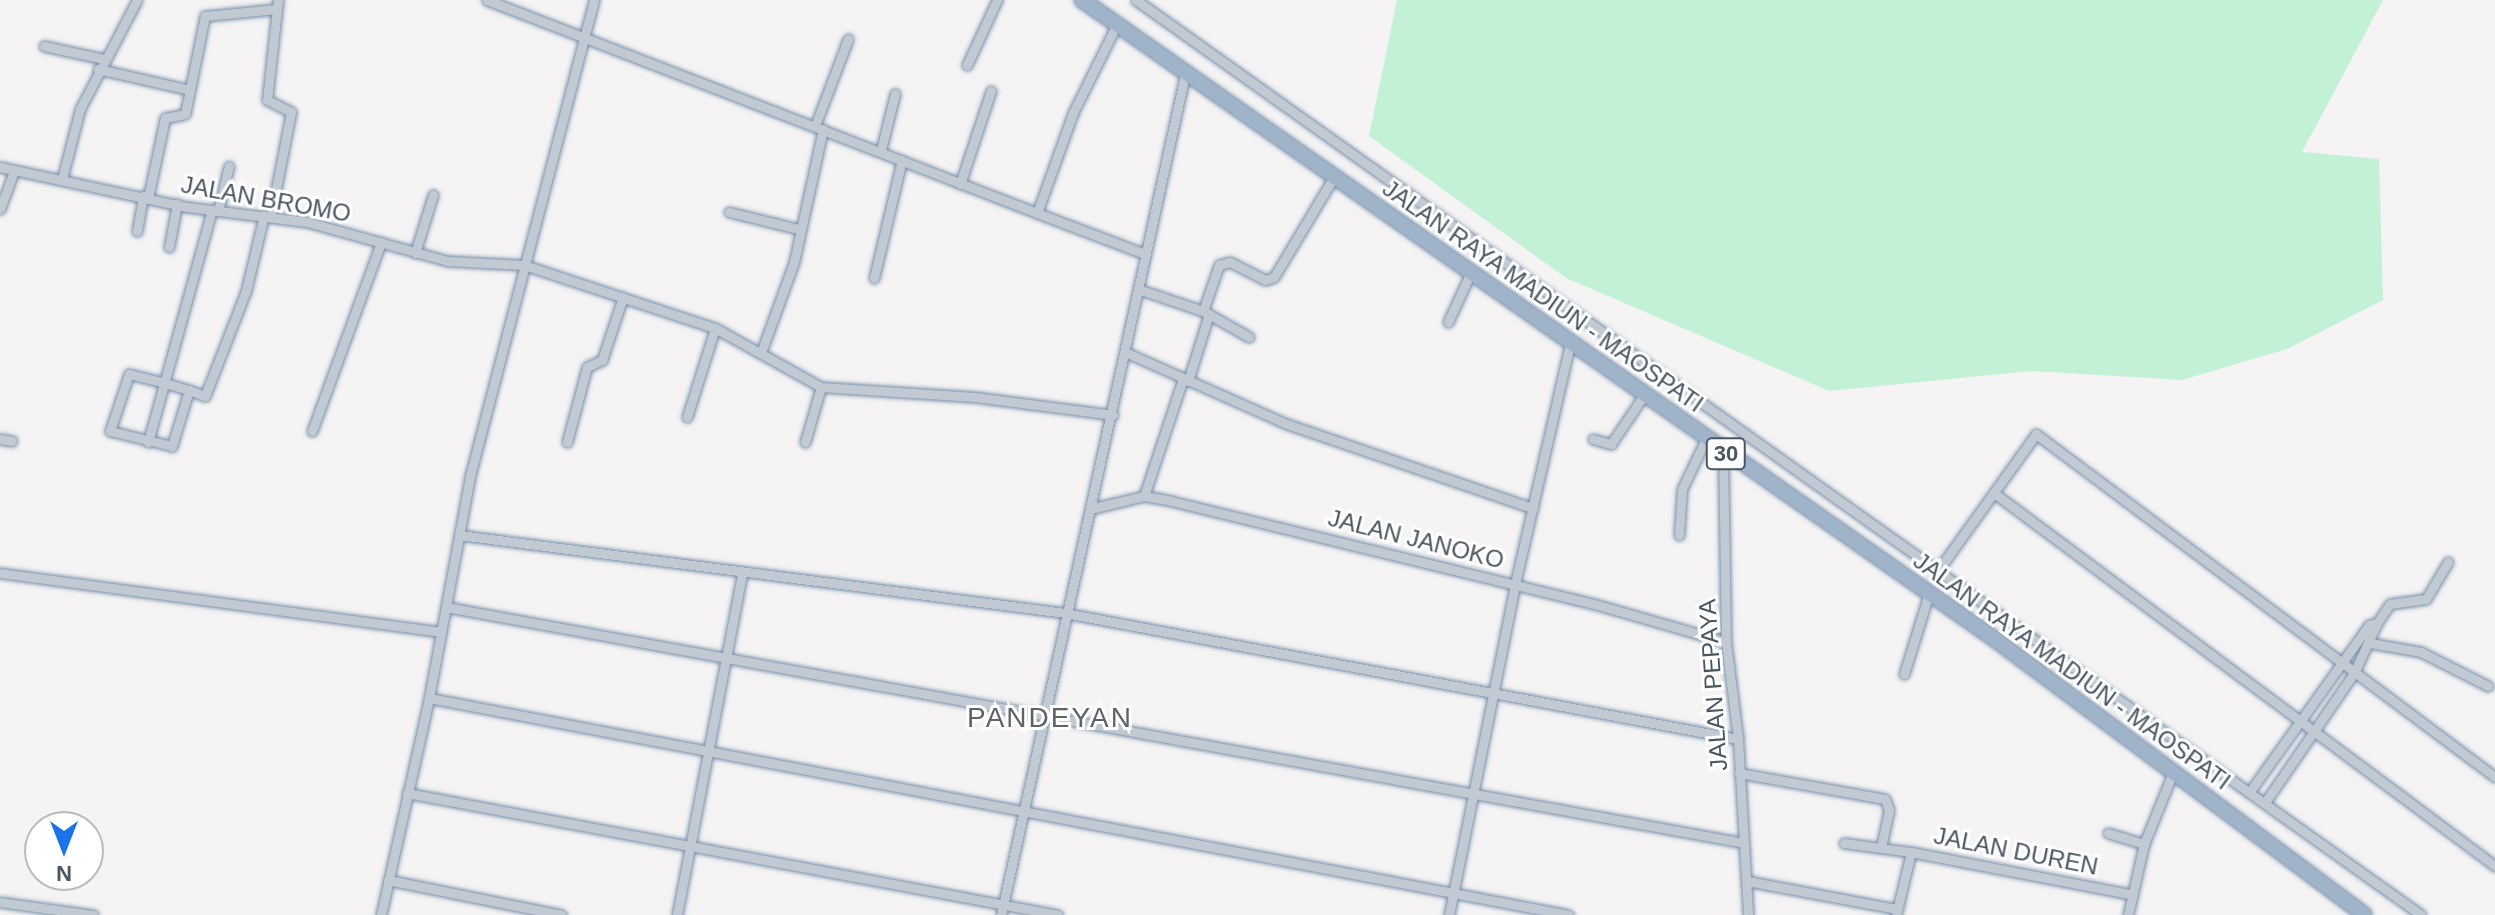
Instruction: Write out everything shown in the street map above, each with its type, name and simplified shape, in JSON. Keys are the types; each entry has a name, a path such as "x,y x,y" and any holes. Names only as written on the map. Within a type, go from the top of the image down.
{"highway":[{"name":"JALAN RAYA MADIUN - MAOSPATI","path":"1082,0 1929,593 2174,770 2364,915"}],"street":[{"path":"62,179 80,109 98,69 137,0"},
{"path":"487,0 1145,254"},
{"path":"381,915 429,698 459,535 524,265 587,40 594,0"},
{"path":"967,65 997,0"},
{"path":"1136,0 2251,790 2421,915"},
{"path":"137,231 165,118 183,118 205,16 278,5 267,100 291,112 246,291 205,396 189,390 161,382 126,376 109,429 148,442 175,443 189,390"},
{"path":"1037,213 1073,113 1117,24"},
{"path":"762,350 785,297 819,128 848,39"},
{"path":"44,46 104,59"},
{"path":"98,69 190,90"},
{"path":"1001,915 1065,613 1094,508 1186,70"},
{"path":"960,184 991,91"},
{"path":"881,150 895,94"},
{"path":"874,278 902,160"},
{"path":"148,442 161,382 229,166"},
{"name":"JALAN BROMO","path":"0,167 215,211 267,215 415,253 474,264 524,265 715,328 762,350 793,374 821,387"},
{"path":"0,209 14,171"},
{"path":"1144,496 1185,380 1219,265 1230,262 1265,280 1274,277 1335,175"},
{"path":"415,253 433,195"},
{"path":"169,247 177,204"},
{"path":"729,212 799,229"},
{"path":"312,431 381,242"},
{"path":"1448,322 1471,272"},
{"path":"1138,289 1206,313 1249,337"},
{"path":"567,442 587,367 602,360 623,297"},
{"path":"687,417 715,328"},
{"path":"1449,915 1515,584 1570,343"},
{"path":"1125,352 1287,424 1533,508"},
{"path":"805,442 821,387 975,397 1113,415"},
{"path":"1593,439 1611,444 1644,395"},
{"path":"1939,569 2036,434 2495,777"},
{"path":"0,439 12,441"},
{"path":"1679,535 1682,489 1706,439"},
{"name":"JALAN PEPAYA","path":"1723,451 1726,642 1738,739 1748,915"},
{"path":"1994,493 2495,866"},
{"name":"JALAN JANOKO","path":"1094,508 1144,496 1166,500 1515,584 1726,642"},
{"path":"459,535 742,574 1065,613 1738,739"},
{"path":"2266,801 2354,673 2377,623 2390,604 2426,599 2448,562"},
{"path":"0,573 441,632"},
{"path":"677,915 742,574"},
{"path":"1904,674 1929,593"},
{"path":"446,607 1471,796 1744,843"},
{"path":"2251,790 2344,667 2369,625 2377,623"},
{"path":"2370,643 2421,652 2488,686"},
{"path":"429,698 1569,915"},
{"path":"2128,915 2130,894 2144,844 2174,770"},
{"path":"1739,773 1885,799 1889,810 1881,848"},
{"path":"407,793 1058,915"},
{"path":"2108,833 2144,844"},
{"path":"1844,843 1911,852"},
{"name":"JALAN DUREN","path":"1897,912 1911,852 2130,894"},
{"path":"388,880 562,915"},
{"path":"1747,881 1897,912"},
{"path":"0,902 93,915"}],"green space":[{"path":"1397,0 2383,0 2302,152 2379,159 2383,300 2287,349 2182,380 2031,371 1829,391 1566,278 1369,136"}],"district":[{"name":"PANDEYAN","path":"1050,718"}]}
